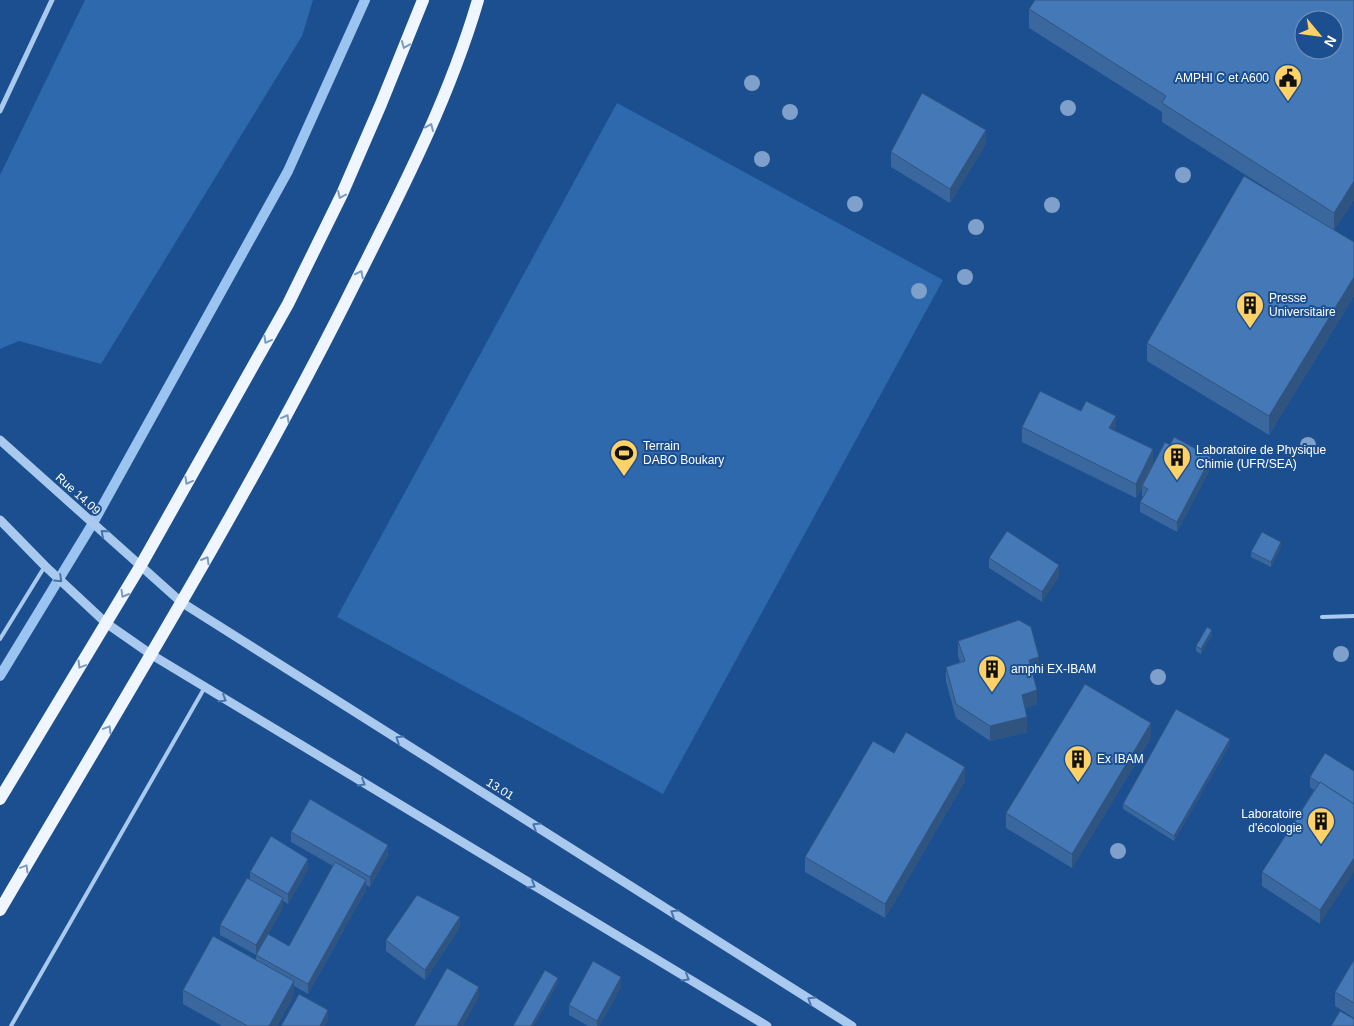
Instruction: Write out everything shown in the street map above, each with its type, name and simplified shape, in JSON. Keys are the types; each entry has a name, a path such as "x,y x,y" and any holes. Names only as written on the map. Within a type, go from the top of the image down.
{"main road":[{"path":"0,799 141,565 292,295 342,194 423,0"},
{"path":"0,910 152,655 287,417 404,185 438,109 478,0"}],"street":[{"path":"0,111 52,0"},
{"name":"Rue 14.09","path":"0,440 141,565"},
{"path":"0,520 106,624 152,655 767,1026"},
{"name":"13.01","path":"141,565 182,602 852,1026"}],"lane":[{"path":"0,639 45,566"},
{"path":"1322,617 1354,616"},
{"path":"11,1026 205,688"}],"shaded area":[{"path":"85,0 313,0 302,36 101,364 19,341 0,349 0,175"},
{"name":"Terrain DABO Boukary","path":"617,103 943,280 663,794 337,617"}],"building":[{"path":"1035,0 1354,0 1354,181 1334,213 1162,103 1166,96 1029,9"},
{"path":"922,93 986,130 950,189 891,152"},
{"name":"Presse Universitaire","path":"1244,176 1354,242 1354,277 1269,416 1147,343"},
{"path":"1040,391 1081,411 1086,401 1116,416 1109,428 1153,449 1136,484 1022,427"},
{"name":"Laboratoire de Physique Chimie (UFR/SEA)","path":"1174,437 1211,457 1177,522 1140,502 1148,489 1142,486 1165,442 1170,445"},
{"path":"1007,531 1059,565 1042,592 989,558"},
{"path":"1262,532 1281,542 1271,562 1251,552"},
{"name":"amphi EX-IBAM","path":"1019,620 1031,627 1039,657 1029,660 1037,690 1022,695 1027,717 990,726 956,704 946,667 965,661 958,641"},
{"path":"1207,627 1212,630 1201,649 1196,646"},
{"name":"Ex IBAM","path":"1085,684 1151,723 1072,854 1006,813"},
{"path":"1176,709 1230,739 1174,836 1123,804"},
{"path":"906,732 965,767 885,904 805,857 873,741 894,753"},
{"path":"1325,753 1354,771 1354,804 1310,777"},
{"name":"Laboratoire d'écologie","path":"1320,782 1354,804 1354,858 1320,910 1262,872"},
{"path":"310,799 388,845 370,877 291,832"},
{"path":"271,836 308,859 288,894 250,872"},
{"path":"335,862 366,880 308,984 256,955 268,934 289,946"},
{"path":"247,878 283,898 256,945 220,925"},
{"path":"417,895 460,917 425,970 386,940"},
{"path":"213,936 294,981 269,1026 248,1026 183,990"},
{"path":"1354,960 1354,1003 1335,992"},
{"path":"593,961 621,977 597,1021 569,1005"},
{"path":"447,968 479,987 457,1026 414,1026"},
{"path":"545,970 558,978 531,1026 513,1026"},
{"path":"299,994 328,1010 320,1026 281,1026"},
{"path":"1340,1011 1354,1019 1354,1026 1331,1026"}],"waterway":[{"path":"0,676 93,523 288,171 365,0"}],"place":[{"name":"AMPHI C et A600","path":"1288,102"},
{"name":"Presse Universitaire","path":"1250,329"},
{"name":"Terrain DABO Boukary","path":"624,477"},
{"name":"Laboratoire de Physique Chimie (UFR/SEA)","path":"1177,481"},
{"name":"amphi EX-IBAM","path":"992,693"},
{"name":"Ex IBAM","path":"1078,783"},
{"name":"Laboratoire d'écologie","path":"1321,845"}]}
